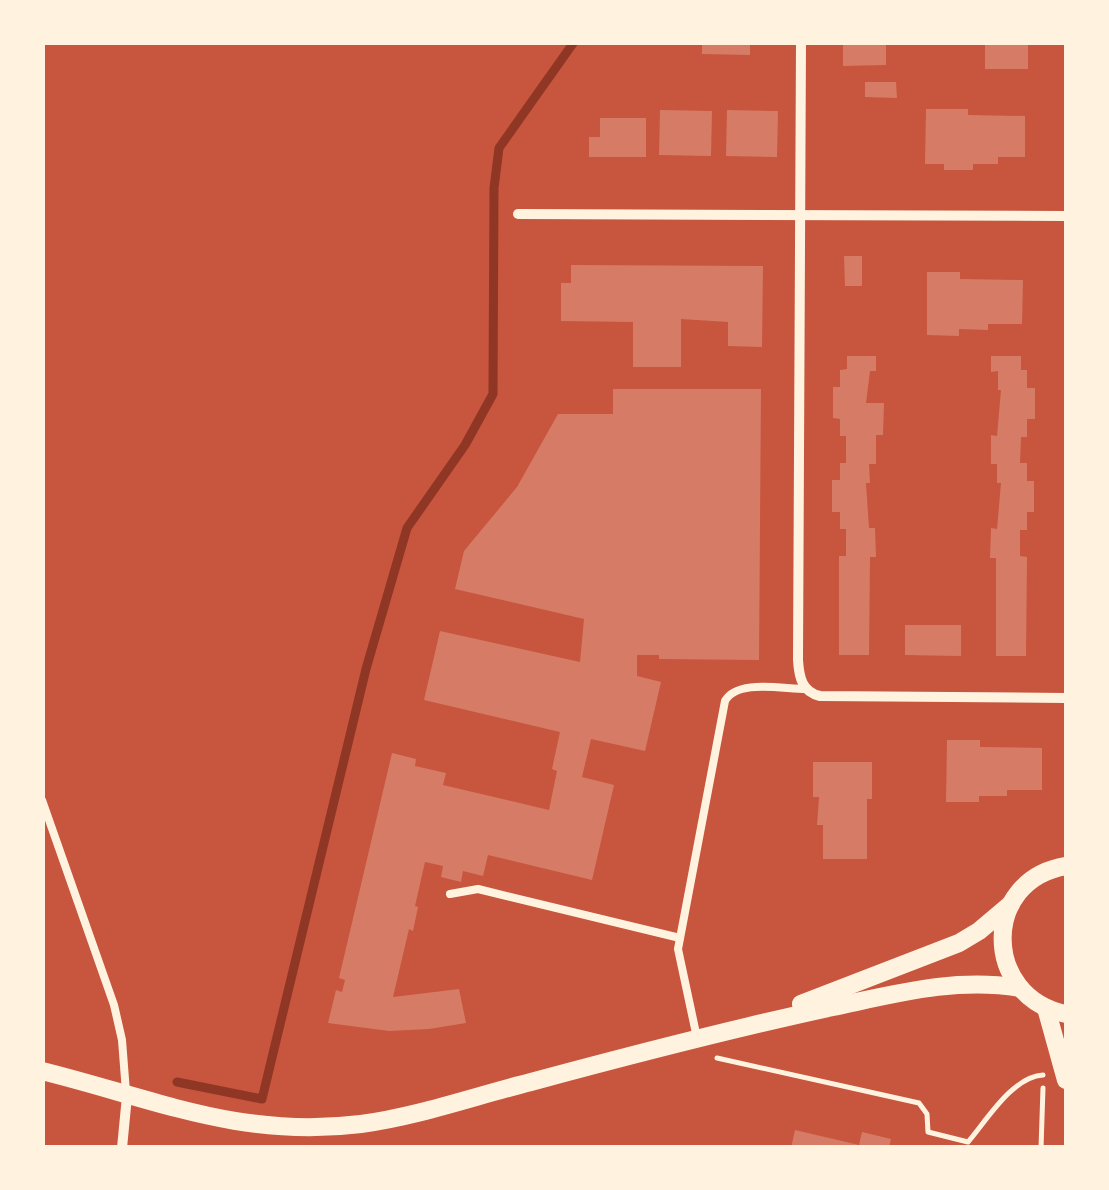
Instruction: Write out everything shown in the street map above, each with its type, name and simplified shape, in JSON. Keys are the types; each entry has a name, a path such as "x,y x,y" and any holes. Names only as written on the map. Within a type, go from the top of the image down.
{"street":[{"path":"801,42 798,660 806,689 820,696 1066,698"},
{"path":"518,214 1066,216"},
{"path":"725,1031 930,956 979,932 1034,879 1066,866"},
{"path":"1011,904 1002,944 1008,968 1020,988 1046,1008 1066,1014"},
{"path":"42,1072 234,1123 292,1128 361,1124 725,1031 953,984 1020,988"},
{"path":"1046,1008 1066,1080"},
{"path":"122,1148 126,1096"}],"lane":[{"path":"696,1038 679,967 680,938 726,696 745,688 806,689"},
{"path":"42,800 114,1005 122,1040 126,1096"},
{"path":"450,894 478,889 680,938"}],"path":[{"path":"666,1046 919,1103 927,1114 928,1132 968,1142 1019,1084 1043,1075 1041,1148"}],"building":[{"path":"702,42 750,42 750,55 702,54"},
{"path":"843,42 886,42 886,65 843,66"},
{"path":"985,42 1028,42 1028,69 985,69"},
{"path":"865,82 896,82 897,98 865,97"},
{"path":"926,109 968,109 968,115 1025,116 1025,157 998,157 998,164 973,164 973,170 944,170 944,164 925,164"},
{"path":"660,110 712,111 711,156 659,155"},
{"path":"727,110 778,111 777,157 726,156"},
{"path":"600,118 646,118 646,157 589,157 589,137 600,137"},
{"path":"844,256 862,256 862,286 845,286"},
{"path":"571,265 763,266 762,347 728,346 728,322 681,319 681,367 633,367 633,322 561,321 561,283 571,283"},
{"path":"927,272 960,272 960,279 1023,280 1022,324 988,324 988,330 959,329 959,336 927,335"},
{"path":"847,356 876,356 876,371 870,371 866,403 884,403 883,435 876,435 876,464 869,464 870,483 866,483 869,528 875,528 876,557 870,557 869,655 839,655 839,556 846,556 846,529 840,529 840,512 832,512 832,480 840,480 840,463 846,463 846,436 840,436 840,419 833,418 833,387 840,387 840,370 847,369"},
{"path":"991,356 1021,356 1021,370 1027,370 1027,388 1035,388 1035,419 1027,419 1027,437 1021,437 1020,463 1027,463 1027,481 1034,481 1034,512 1027,512 1027,530 1020,530 1020,556 1027,557 1026,656 996,656 996,558 990,558 991,528 997,529 1001,483 997,483 997,464 991,464 991,435 997,436 1001,390 998,371 991,372"},
{"path":"613,389 761,389 759,660 659,659 659,655 637,655 637,676 661,682 645,751 591,739 582,777 614,785 592,880 488,855 483,876 463,871 461,882 441,877 443,866 425,862 413,931 409,929 393,997 459,989 466,1023 389,1031 328,1023 336,990 342,992 345,980 339,978 392,753 416,759 415,766 446,773 443,785 549,810 560,732 424,700 440,631 580,662 584,619 455,589 464,551 517,487 558,414 613,414"},
{"path":"905,625 961,625 961,656 905,655"},
{"path":"947,740 980,740 980,747 1042,748 1042,790 1007,790 1007,796 979,796 979,802 946,802"},
{"path":"813,762 872,762 872,799 867,799 867,859 823,859 823,825 817,825 819,797 813,797"},
{"path":"795,1130 859,1145 862,1132 891,1139 889,1148 791,1148"}],"waterway":[{"path":"177,1082 262,1099 366,669 407,528 465,445 493,394 494,188 499,148 574,42"}]}
